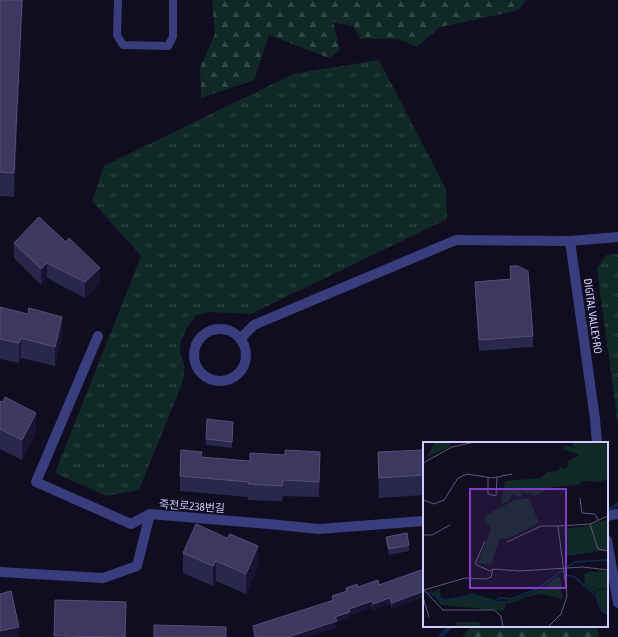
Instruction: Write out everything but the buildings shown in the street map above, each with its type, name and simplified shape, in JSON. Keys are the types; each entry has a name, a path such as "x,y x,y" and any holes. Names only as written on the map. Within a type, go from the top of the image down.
{"street":[{"path":"240,339 254,325 456,240 570,241 618,237"},
{"name":"DIGITAL VALLEY-RO","path":"570,241 597,442"},
{"path":"222,330 234,333 240,339 245,346 246,355 245,364 241,371 226,381 209,379 202,374 197,367 195,359 196,347 203,336 210,332 222,330"},
{"path":"98,336 36,482 131,524 150,514"},
{"name":"죽전로238번길","path":"0,572 103,578 137,566 150,514 318,529 423,521"},
{"path":"608,516 618,514"},
{"path":"608,546 618,604"}],"lane":[{"path":"118,0 117,35 122,45 168,46 173,37 174,0"}],"green space":[{"path":"212,0 526,0 519,10 440,27 417,47 398,39 360,39 353,26 333,22 340,50 329,58 269,35 254,80 201,98 200,68 215,34"},
{"path":"379,60 446,189 447,219 251,314 210,312 196,315 187,328 181,341 180,352 185,367 182,384 139,490 106,496 55,473 141,256 92,201 104,166 293,74"},
{"path":"618,254 618,425 597,269 606,255"},
{"path":"470,627 597,627 599,637 462,637"}],"waterway":[{"path":"608,512 618,504"},
{"path":"440,637 450,627"}]}
